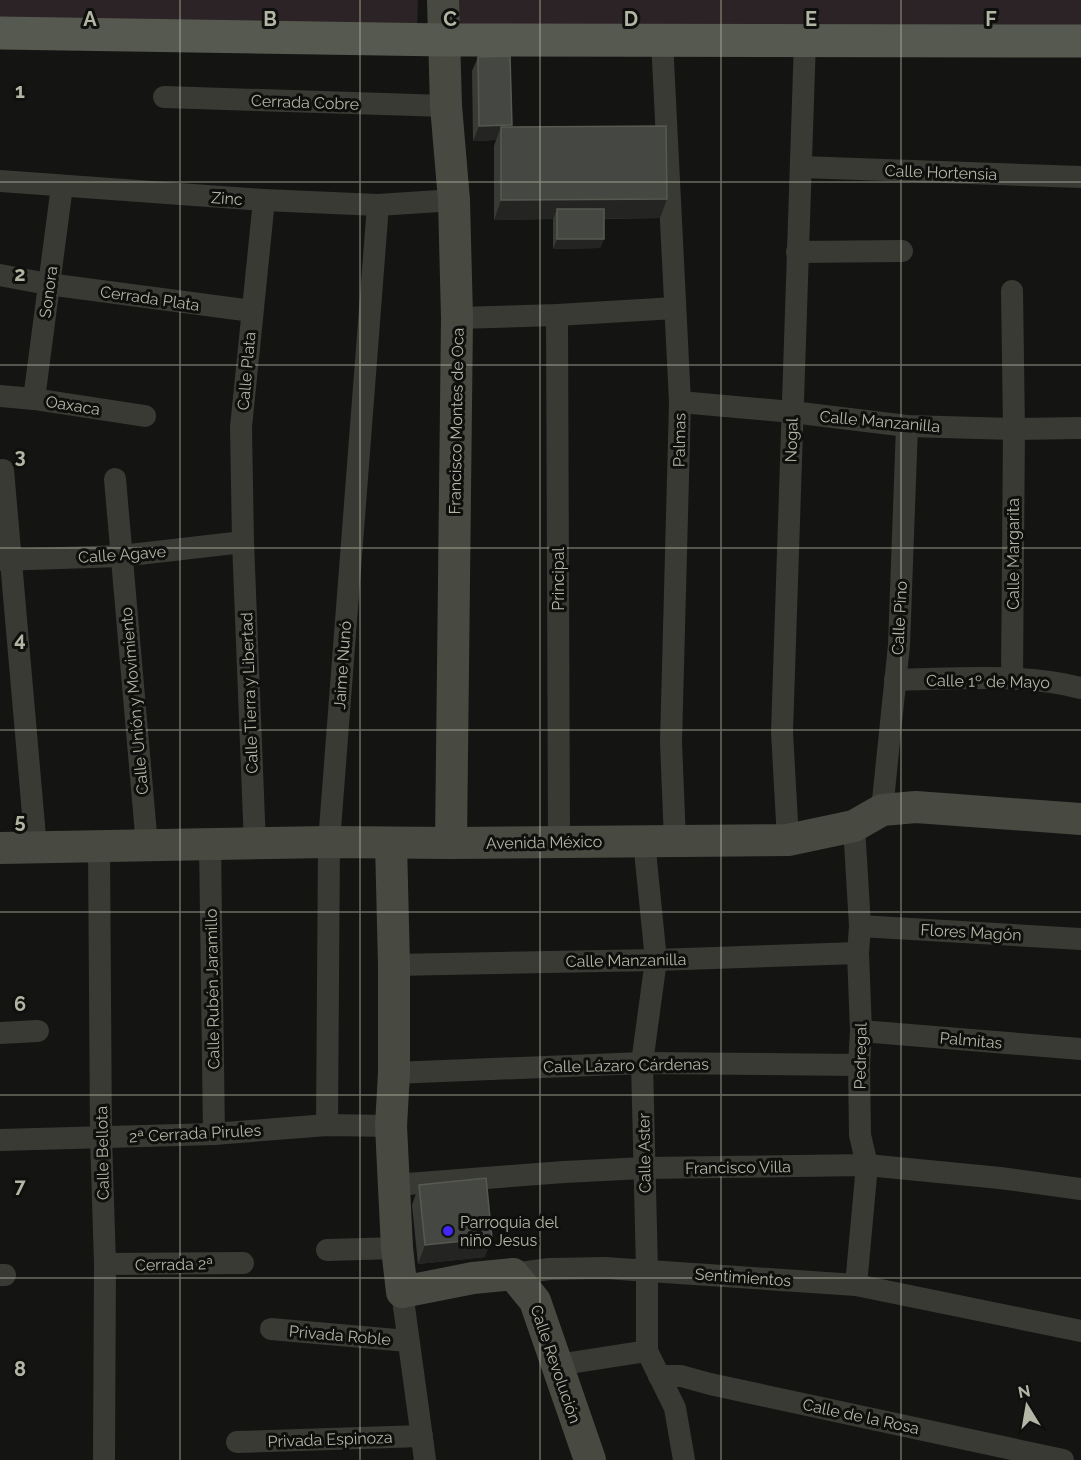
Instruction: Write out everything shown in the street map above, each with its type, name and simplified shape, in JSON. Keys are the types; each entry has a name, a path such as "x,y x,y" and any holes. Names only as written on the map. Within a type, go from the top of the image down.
{"main road":[{"path":"0,33 444,40 1081,41"}],"street":[{"name":"Francisco Montes de Oca","path":"443,0 446,106 454,200 457,318 451,843"},
{"name":"Palmas","path":"662,40 680,402 671,742 675,841"},
{"name":"Nogal","path":"788,840 782,732 805,40"},
{"name":"Cerrada Cobre","path":"164,98 446,106"},
{"name":"Calle Hortensia","path":"801,167 1081,177"},
{"name":"Zinc","path":"0,181 264,200 378,205 454,200"},
{"name":"Sonora","path":"34,399 62,186"},
{"name":"Calle Plata","path":"243,542 241,427 264,200"},
{"name":"Jaime Nunó","path":"327,1125 329,842 378,205"},
{"path":"797,252 902,251"},
{"name":"Cerrada Plata","path":"0,275 48,284 252,311"},
{"name":"Calle Margarita","path":"1012,291 1014,429 1012,679"},
{"path":"457,318 675,308"},
{"name":"Principal","path":"557,315 559,843"},
{"name":"Oaxaca","path":"0,396 145,416"},
{"name":"Calle Manzanilla","path":"680,402 792,412 907,426 1081,428"},
{"name":"Calle Pino","path":"882,810 899,645 907,426"},
{"path":"3,470 5,560 36,848"},
{"name":"Calle Unión y Movimiento","path":"114,479 147,846"},
{"name":"Calle Agave","path":"5,560 121,556 243,542"},
{"name":"Calle Tierra y Libertad","path":"243,542 255,845"},
{"name":"Calle 1º de Mayo","path":"895,680 1012,679 1062,683 1081,688"},
{"name":"Avenida México","path":"0,848 329,842 559,843 788,840 854,826 882,810 916,807 1081,819"},
{"name":"Pedregal","path":"854,826 860,926 858,952 861,1031 860,1135 867,1165 856,1285"},
{"name":"Calle Aster","path":"644,841 656,960 642,1063 647,1352 675,1408 684,1460"},
{"path":"391,843 394,965 394,1073 391,1125 397,1248 425,1460"},
{"name":"Calle Rubén Jaramillo","path":"210,844 214,1134"},
{"name":"Calle Bellota","path":"99,847 101,1137 105,1264 104,1460"},
{"name":"Flores Magón","path":"860,926 1081,939"},
{"name":"Calle Manzanilla","path":"394,965 656,960 858,952"},
{"path":"0,1033 38,1031"},
{"name":"Palmitas","path":"861,1031 1081,1049"},
{"name":"Calle Lázaro Cárdenas","path":"394,1073 642,1063 859,1065"},
{"name":"2ª Cerrada Pirules","path":"0,1140 214,1134 327,1125 391,1125"},
{"name":"Francisco Villa","path":"394,1185 644,1168 867,1165 1000,1178 1081,1189"},
{"path":"327,1250 397,1248"},
{"name":"Cerrada 2ª","path":"105,1264 243,1263"},
{"name":"Sentimientos","path":"402,1292 473,1278 549,1269 647,1270 856,1285 1081,1331"},
{"name":"Calle Revolución","path":"513,1274 536,1301 590,1460"},
{"name":"Privada Roble","path":"271,1329 408,1341"},
{"path":"557,1365 647,1352"},
{"name":"Calle de la Rosa","path":"659,1376 681,1376 1063,1460"},
{"name":"Privada Espinoza","path":"237,1442 422,1436"}],"shaded area":[{"path":"0,0 418,0 417,30 0,28"},
{"path":"453,0 1081,0 1081,37 461,32"}],"building":[{"path":"510,56 512,125 479,126 478,57"},
{"path":"666,126 667,199 501,200 501,127"},
{"path":"557,209 604,209 604,239 557,239"},
{"name":"Parroquia del niño Jesus","path":"486,1178 492,1238 425,1245 419,1185"}],"place":[{"name":"Parroquia del niño Jesus","path":"448,1231"}]}
